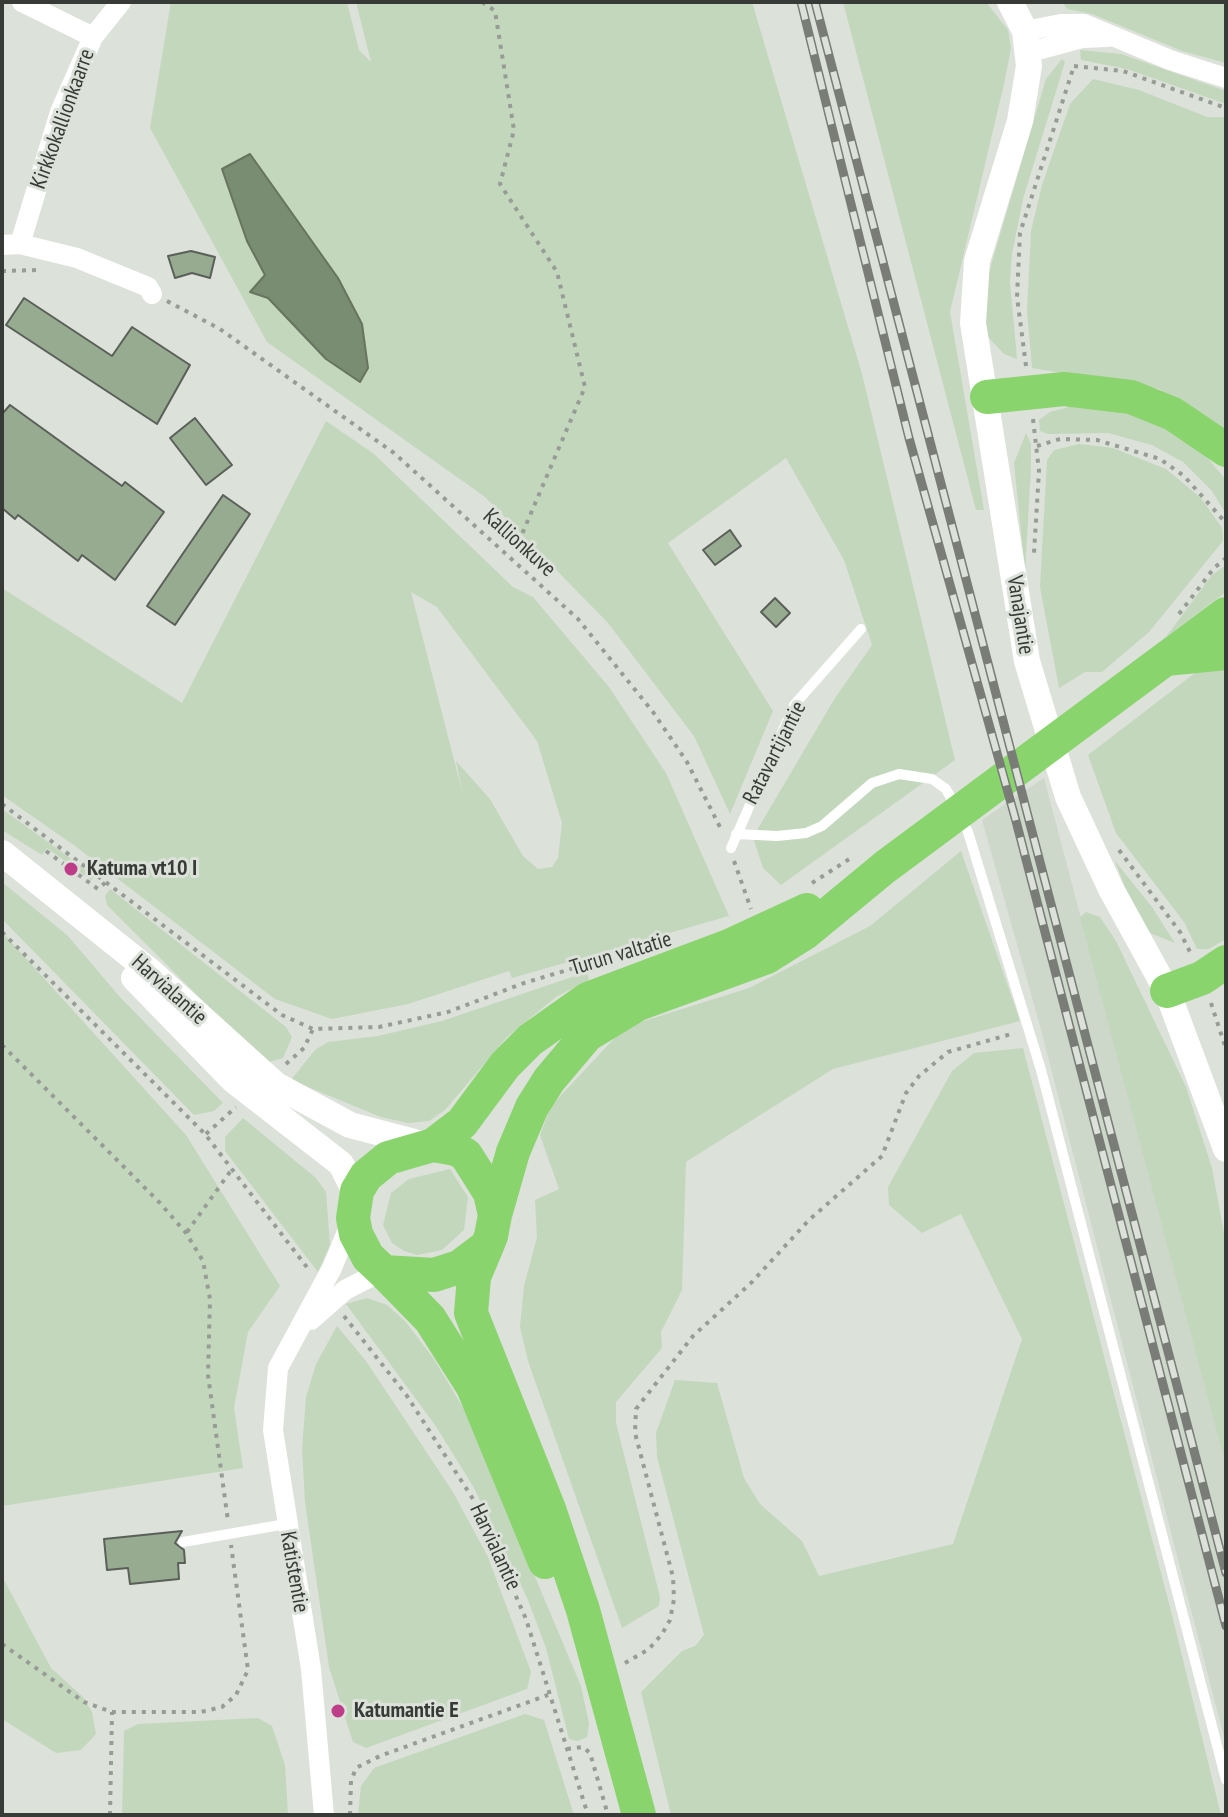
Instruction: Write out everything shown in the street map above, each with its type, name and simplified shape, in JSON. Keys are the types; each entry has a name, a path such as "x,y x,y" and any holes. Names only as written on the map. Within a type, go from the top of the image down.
{"highway":[{"path":"987,397 1064,389 1131,397 1173,414 1222,452"},
{"name":"Turun valtatie","path":"491,1230 513,1152 532,1107 549,1080 587,1035 638,1004 767,957 822,920 885,867 1226,614"},
{"path":"1166,659 1226,653"},
{"name":"Turun valtatie","path":"431,1146 462,1123 505,1065 530,1040 588,999 783,922 885,867"},
{"path":"1167,991 1214,970"},
{"path":"431,1146 456,1149 466,1155 485,1181 491,1230 459,1267 434,1275 383,1272 359,1244 353,1212 357,1191 376,1165 402,1152 431,1146"},
{"name":"Harvialantie","path":"491,1230 471,1296 475,1326 519,1427 583,1610 639,1815"},
{"name":"Harvialantie","path":"383,1272 430,1319 473,1387 629,1775"}],"street":[{"path":"22,2 93,37"},
{"name":"Kirkkokallionkaarre","path":"11,245 60,112 93,37 121,2"},
{"path":"1010,2 1028,42 1115,37 1226,78"},
{"name":"Vanajantie","path":"1028,42 1020,121 977,261 973,292 973,323 1027,661 1063,782 1111,889 1167,991 1226,1149"},
{"path":"11,245 77,258 148,287 152,294"},
{"name":"Harvialantie","path":"2,853 151,972 276,1085 350,1125 381,1136 431,1146"},
{"name":"Harvialantie","path":"42,884 233,1080 341,1164 353,1188 353,1212"},
{"name":"Katistentie","path":"324,1815 313,1682 286,1524 274,1417 278,1368 332,1268 353,1212"},
{"name":"Katistentie","path":"296,1334 345,1290 383,1272"}],"lane":[{"name":"Ratavartijantie","path":"731,848 794,705 861,629"},
{"path":"736,834 777,836 806,833 822,826 872,783 891,776 915,774 946,789 968,832 1028,1030 1226,1780"},
{"path":"183,1542 286,1524"}],"path":[{"path":"482,2 495,11 514,130 500,184 557,272 585,387 522,534"},
{"name":"Vanajantie","path":"1033,559 1037,446 1017,297 1020,233 1074,66 1123,71 1226,108"},
{"name":"Kallionkuve","path":"152,294 220,329 394,453 578,619 653,712 687,762 731,848 736,872 755,915"},
{"path":"1037,446 1060,439 1097,440 1160,459 1194,485 1226,523"},
{"path":"1171,622 1214,568 1226,558"},
{"name":"Harvialantie","path":"2,804 282,1015 313,1029"},
{"path":"1118,848 1180,932 1214,970 1226,1049"},
{"path":"46,851 98,889 106,882"},
{"path":"799,891 851,858"},
{"path":"2,932 205,1134 315,1278"},
{"name":"Turun valtatie","path":"313,1029 379,1027 448,1012 524,983 653,945"},
{"path":"280,1070 304,1048 313,1029"},
{"path":"623,1664 649,1649 662,1634 670,1620 674,1599 673,1577 635,1433 636,1409 693,1336 751,1283 809,1220 882,1156 906,1093 933,1062 948,1052 1028,1030"},
{"path":"2,1045 186,1233 203,1261 210,1299 208,1375 248,1670 246,1680 222,1707 201,1712 112,1712 84,1702 2,1644"},
{"path":"205,1134 237,1106"},
{"path":"186,1233 232,1169"},
{"name":"Harvialantie","path":"340,1311 407,1396 473,1499 526,1619 588,1815"},
{"path":"350,1815 351,1781 356,1768 380,1756 548,1695"},
{"path":"110,1815 112,1712"},
{"path":"567,1749 583,1747 590,1753 608,1815"}],"shaded area":[{"path":"171,2 347,2 359,50 371,62 356,2 752,2 862,374 955,760 781,885 763,868 753,837 835,698 872,645 844,560 786,458 668,543 773,711 730,814 694,736 608,623 485,497 267,342 150,128"},
{"path":"843,2 986,2 1008,30 1011,48 1004,84 950,312 984,510 976,510"},
{"path":"1062,2 1226,2 1226,63 1182,51 1092,14 1067,9"},
{"path":"1080,50 1121,54 1226,91 1226,104 1127,69 1081,60"},
{"path":"1062,59 1065,62 1023,199 1012,254 1010,282 1017,359 1004,354 986,335 984,289 1046,79"},
{"path":"1093,79 1139,90 1207,117 1226,117 1226,436 1159,389 1032,368 1027,311 1031,231 1042,185 1070,104"},
{"path":"250,154 338,278 362,324 368,368 360,382 326,359 268,298 250,292 265,275 247,241 222,169"},
{"path":"1080,404 1137,412 1195,443 1226,480 1226,514 1212,491 1183,462 1152,445 1108,433 1048,434 1040,431 1039,420 1050,412"},
{"path":"326,421 374,454 513,587 533,597 609,687 666,773 729,916 512,978 509,971 408,1004 332,1019 275,999 75,846 2,795 2,588 182,703","holes":["411,592 437,607 537,741 562,823 558,858 552,867 538,869 523,856 490,799 456,761 463,795"]},
{"path":"1026,433 1031,444 1031,468 1025,572 1014,463"},
{"path":"1079,444 1113,448 1166,469 1201,498 1222,528 1223,541 1149,632 1102,672 1085,672 1059,688 1040,587 1047,460 1054,450"},
{"path":"1226,565 1226,592 1166,637 1212,575"},
{"path":"1226,668 1226,939 1209,949 1197,949 1184,922 1116,833 1088,755 1195,673"},
{"path":"1044,778 1226,1467 1226,1745 1040,1026 982,820"},
{"path":"2,809 95,877 91,880 47,848 42,855 2,830"},
{"path":"961,851 1020,1021 833,1069 686,1162 682,1290 661,1332 662,1348 616,1402 616,1423 660,1597 659,1606 622,1628 528,1361 520,1327 524,1286 537,1237 535,1200 559,1189 540,1135 551,1106 625,1027 749,988 870,926"},
{"path":"1115,861 1152,907 1175,943 1150,933 1137,920"},
{"path":"2,882 68,936 119,996 223,1103 214,1111 194,1115 2,919"},
{"path":"110,889 286,1027 292,1037 283,1058 269,1062 219,1017 107,905 105,896"},
{"path":"1086,912 1100,917 1116,941 1186,1087 1212,1168 1226,1244 1226,1467 1080,917"},
{"path":"2,932 186,1135 280,1286 248,1332 234,1408 243,1468 2,1506"},
{"path":"587,972 589,980 556,997 507,1037 445,1110 429,1121 408,1123 381,1117 291,1080 315,1050 328,1042 378,1036 442,1021"},
{"path":"1023,1048 1171,1611 1221,1815 671,1815 641,1692 682,1651 695,1646 704,1635 657,1457 656,1433 675,1380 717,1383 744,1478 760,1504 802,1541 819,1576 953,1544 1022,1339 961,1214 922,1233 889,1205 888,1187 952,1071 974,1053"},
{"path":"243,1118 316,1178 326,1192 330,1245 318,1272 225,1151 225,1137"},
{"path":"450,1169 468,1197 464,1230 442,1250 417,1255 392,1243 383,1225 391,1193 409,1179"},
{"path":"367,1298 387,1305 405,1321 434,1359 466,1413 581,1686 589,1724 587,1737 578,1741 569,1739 546,1648 528,1600 473,1486 435,1425 346,1304"},
{"path":"337,1326 366,1361 453,1492 488,1557 531,1672 527,1689 366,1748 353,1742 329,1667 305,1502 302,1449 306,1397 316,1364"},
{"path":"2,1576 51,1668 83,1697 92,1712 96,1734 81,1750 56,1753 2,1719"},
{"path":"525,1714 544,1720 574,1815 358,1815 361,1786 374,1768"},
{"path":"258,1718 272,1726 285,1765 288,1815 122,1815 124,1731 138,1724"}],"building":[{"path":"191,251 215,257 210,278 192,273 175,278 168,256"},
{"path":"24,298 112,356 132,327 190,365 157,424 6,325"},
{"path":"10,405 122,486 125,482 164,512 115,580 82,555 78,561 18,515 15,519 2,508 2,414"},
{"path":"195,418 232,465 206,485 170,438"},
{"path":"223,495 250,514 175,625 147,606"},
{"path":"730,530 741,546 715,565 703,550"},
{"path":"775,598 790,613 776,627 761,612"},
{"path":"182,1531 175,1543 184,1550 185,1563 178,1563 179,1579 130,1584 128,1568 107,1570 104,1539"}],"railway":[{"path":"801,2 909,438 1016,821 1226,1626"},
{"path":"815,2 1226,1573"}],"place":[{"name":"Katuma vt10 I","path":"71,869"},
{"name":"Katumantie E","path":"338,1711"}]}
